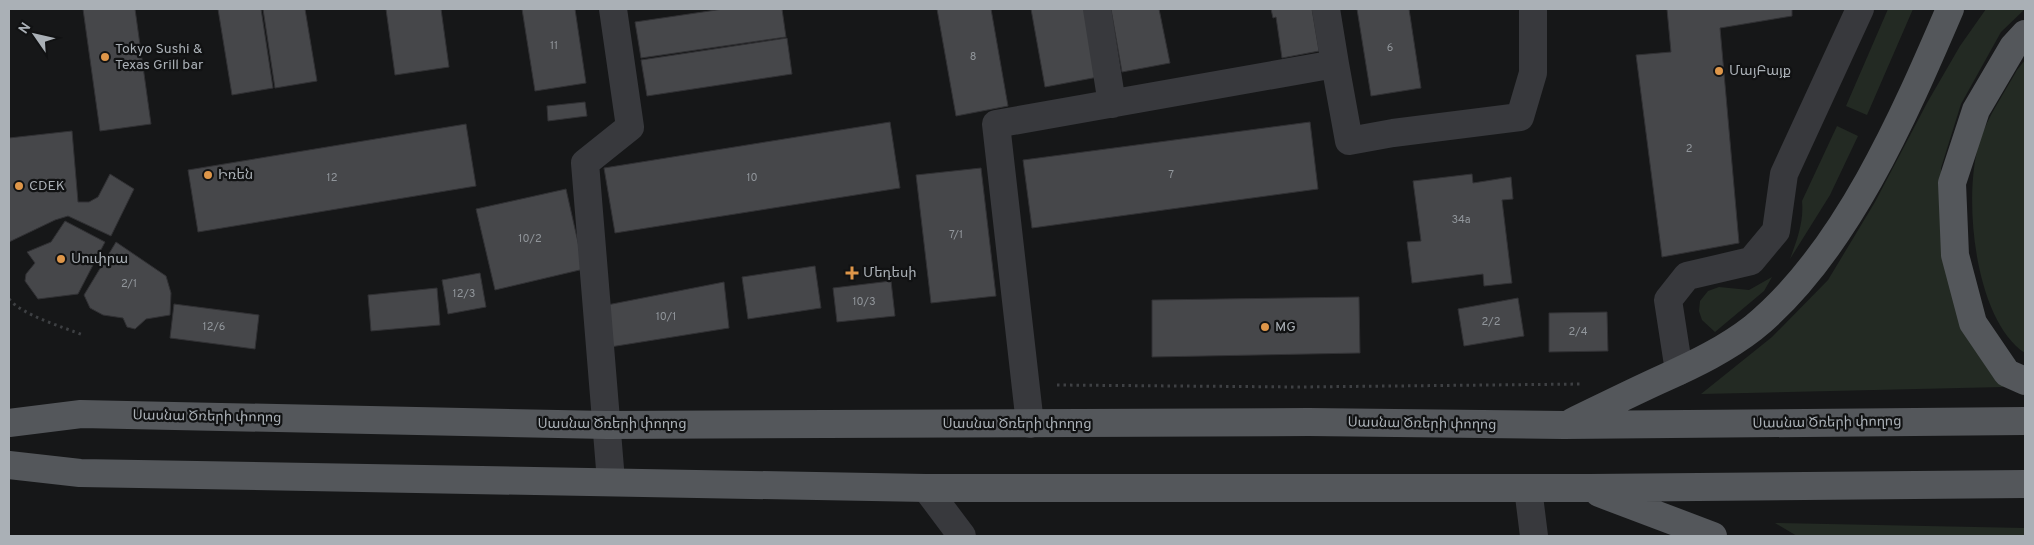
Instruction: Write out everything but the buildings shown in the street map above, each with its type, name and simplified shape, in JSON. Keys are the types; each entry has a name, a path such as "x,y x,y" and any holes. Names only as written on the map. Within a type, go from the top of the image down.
{"main road":[{"path":"1564,425 1709,357 1753,328 1788,295 1835,236 1874,170 1913,95 1950,9"},
{"path":"1913,95 1970,9"},
{"path":"2025,34 2013,47 1976,110 1952,183 1955,256 1973,323 2007,373 2025,381"},
{"name":"Սասնա Ծռերի փողոց","path":"9,423 81,414 607,425 1309,422 1564,425 2025,421"},
{"path":"9,465 80,473 926,488 1588,488 2025,484"},
{"path":"1588,488 1646,513 1713,536"}],"lane":[{"path":"611,481 585,163 630,126 613,9"},
{"path":"1097,9 1112,104"},
{"path":"1326,9 1349,141 1393,133 1520,117 1533,73 1533,9"},
{"path":"1679,371 1668,300 1687,276 1751,261 1776,231 1784,174 1860,9"},
{"path":"1030,424 996,124 1336,64"},
{"path":"926,488 962,536"},
{"path":"1528,488 1534,536"}],"path":[{"path":"9,299 37,317 83,336"},
{"path":"1058,385 1299,387 1585,384"}],"shaded area":[{"path":"1888,9 1913,9 1867,115 1846,106"},
{"path":"1986,9 2025,9 2001,32 1961,104 1941,168 1942,248 1963,314 2003,387 1701,394 1772,337 1828,280 1875,202 1927,103 1960,46"},
{"path":"2025,60 2025,353 2008,337 1994,313 1984,285 1977,254 1972,191 1975,163 1983,131 2017,70"},
{"path":"1837,126 1858,136 1830,195 1790,259 1801,224 1802,201"},
{"path":"1772,277 1764,291 1715,332 1702,320 1699,311 1700,301 1708,291 1719,287 1749,290"},
{"path":"1775,523 2025,528 2025,536 1797,536"}],"place":[{"name":"Tokyo Sushi & Texas Grill bar","path":"105,57"},
{"name":"ՄայԲայք","path":"1719,71"},
{"name":"Իռեն","path":"208,175"},
{"name":"CDEK","path":"19,186"},
{"name":"Սուփրա","path":"61,259"},
{"name":"Մեդեսի","path":"852,273"},
{"name":"MG","path":"1265,327"}]}
